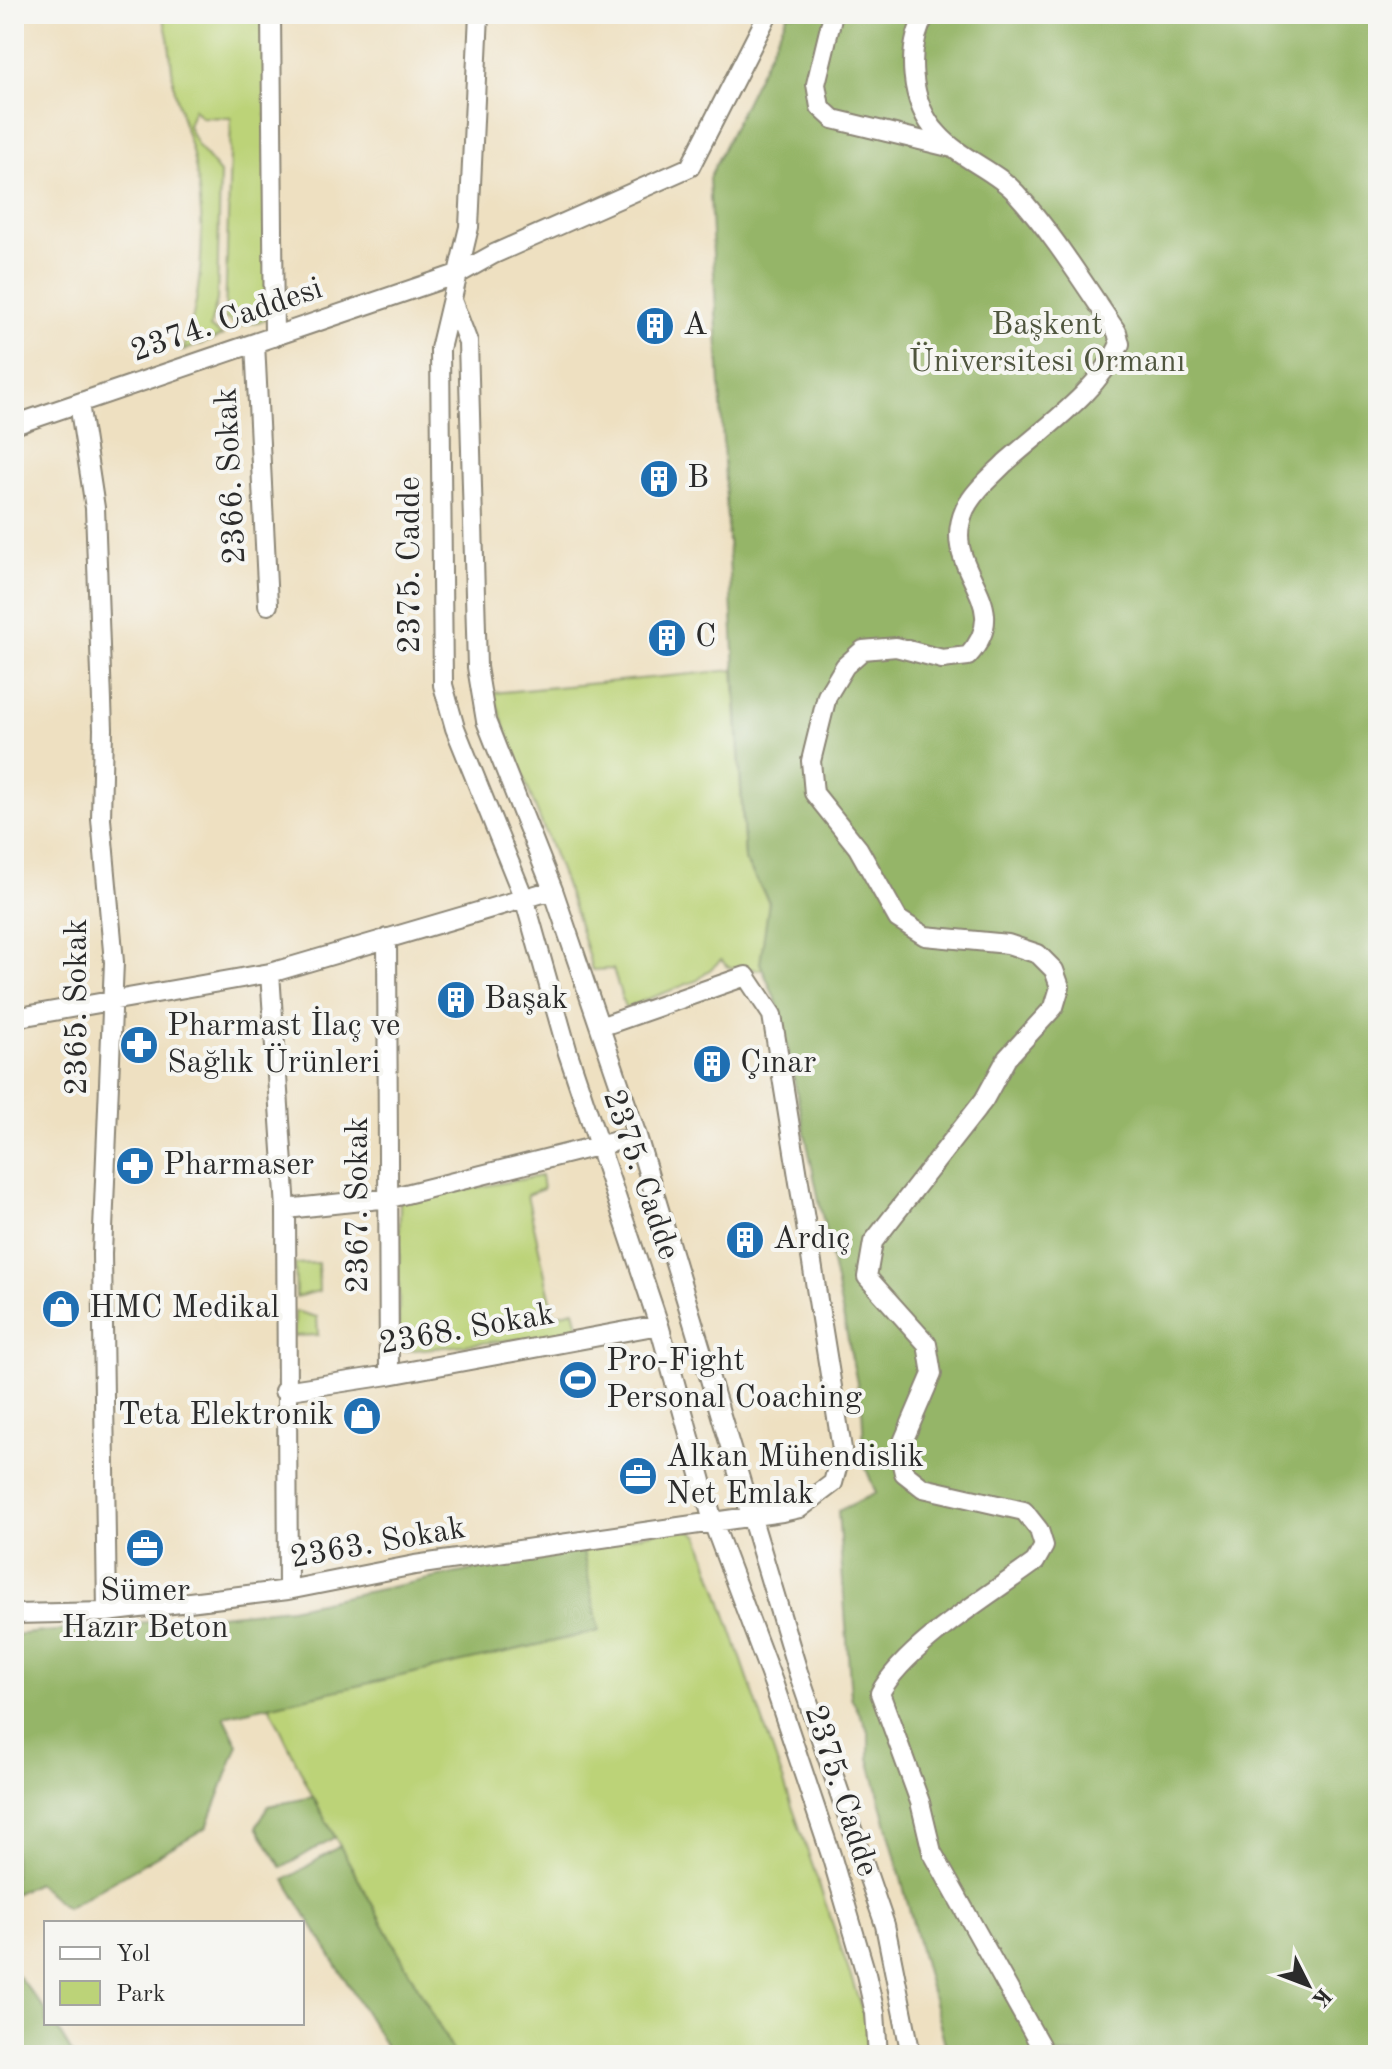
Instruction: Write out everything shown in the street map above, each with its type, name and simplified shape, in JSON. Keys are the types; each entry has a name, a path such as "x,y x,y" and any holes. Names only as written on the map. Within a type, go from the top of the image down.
{"street":[{"path":"271,14 274,337"},
{"name":"2375. Cadde","path":"479,14 469,227 440,349 441,665 455,728 525,901 599,1148 659,1325 714,1525 773,1682 831,1855 869,1987 878,2055"},
{"name":"2374. Caddesi","path":"14,425 460,273 494,254 690,167 768,14"},
{"path":"833,14 816,84 820,107 833,119 956,149"},
{"path":"926,14 917,29 912,69 922,104 937,134 1014,191 1053,240 1117,332 1120,344 1100,376 982,484 966,507 956,536 961,557 979,592 987,623 978,645 968,656 942,659 896,647 863,650 845,666 827,696 811,761 814,793 858,848 898,919 925,936 1008,944 1038,954 1054,970 1060,987 1054,1007 1007,1058 984,1100 873,1242 867,1277 927,1344 932,1374 899,1451 904,1473 923,1488 1024,1511 1039,1530 1044,1546 1035,1562 922,1645 890,1675 880,1693 920,1802 932,1852 1040,2045 1040,2055"},
{"name":"2375. Cadde","path":"453,303 468,342 480,698 486,721 553,890 637,1136 798,1672 885,1925 911,2055"},
{"name":"2366. Sokak","path":"255,343 268,605"},
{"name":"2365. Sokak","path":"79,403 95,508 103,729 101,819 114,962 102,1254 107,1612"},
{"path":"14,1018 270,973 525,901 553,890"},
{"name":"2367. Sokak","path":"387,938 389,1375"},
{"path":"270,973 286,1209 284,1391 288,1590"},
{"name":"2363. Sokak","path":"14,1614 107,1612 288,1590 415,1565 714,1525 800,1508 820,1496 839,1471 842,1449 772,1015 746,976 600,1027"},
{"path":"286,1209 390,1198 637,1136"},
{"name":"2368. Sokak","path":"284,1391 389,1375 659,1325"}],"green space":[{"path":"162,14 266,14 266,320 238,326 225,318 231,118 201,117 194,109 188,126 199,148 220,173 217,300 210,327 222,336 183,351 196,302 202,226 197,176 176,94"},
{"name":"Başkent Üniversitesi Ormanı","path":"788,14 1378,14 1378,2055 948,2055 869,1758 869,1732 851,1697 838,1511 876,1493 865,1466 862,1407 779,1008 760,963 769,902 745,860 709,178"},
{"path":"734,670 745,860 769,902 762,970 728,967 721,960 698,980 625,1008 613,969 592,970 571,900 493,693"},
{"path":"541,1176 543,1189 527,1195 554,1315 574,1310 580,1333 404,1351 398,1347 400,1201"},
{"path":"318,1263 319,1291 296,1297 295,1264"},
{"path":"295,1311 317,1317 318,1335 294,1336"},
{"path":"685,1526 699,1536 866,2021 867,2055 455,2055 313,1797 269,1705 598,1631 582,1547"},
{"path":"582,1547 599,1631 224,1716 238,1745 207,1827 66,1908 37,1883 14,1894 14,1635 290,1608"},
{"path":"313,1797 335,1837 282,1868 257,1827 268,1806"},
{"path":"340,1846 455,2055 391,2055 285,1880"},
{"path":"14,1971 44,2008 44,2025 55,2025 73,2055 14,2055"}],"place":[{"name":"A","path":"655,326"},
{"name":"B","path":"659,479"},
{"name":"C","path":"667,638"},
{"name":"Başak","path":"456,1000"},
{"name":"Pharmast İlaç ve Sağlık Ürünleri","path":"139,1045"},
{"name":"Çınar","path":"712,1064"},
{"name":"Pharmaser","path":"135,1166"},
{"name":"Ardıç","path":"745,1240"},
{"name":"HMC Medikal","path":"61,1309"},
{"name":"Pro-Fight Personal Coaching","path":"578,1380"},
{"name":"Teta Elektronik","path":"362,1416"},
{"name":"Alkan Mühendislik Net Emlak","path":"638,1476"},
{"name":"Sümer Hazır Beton","path":"145,1548"}]}
